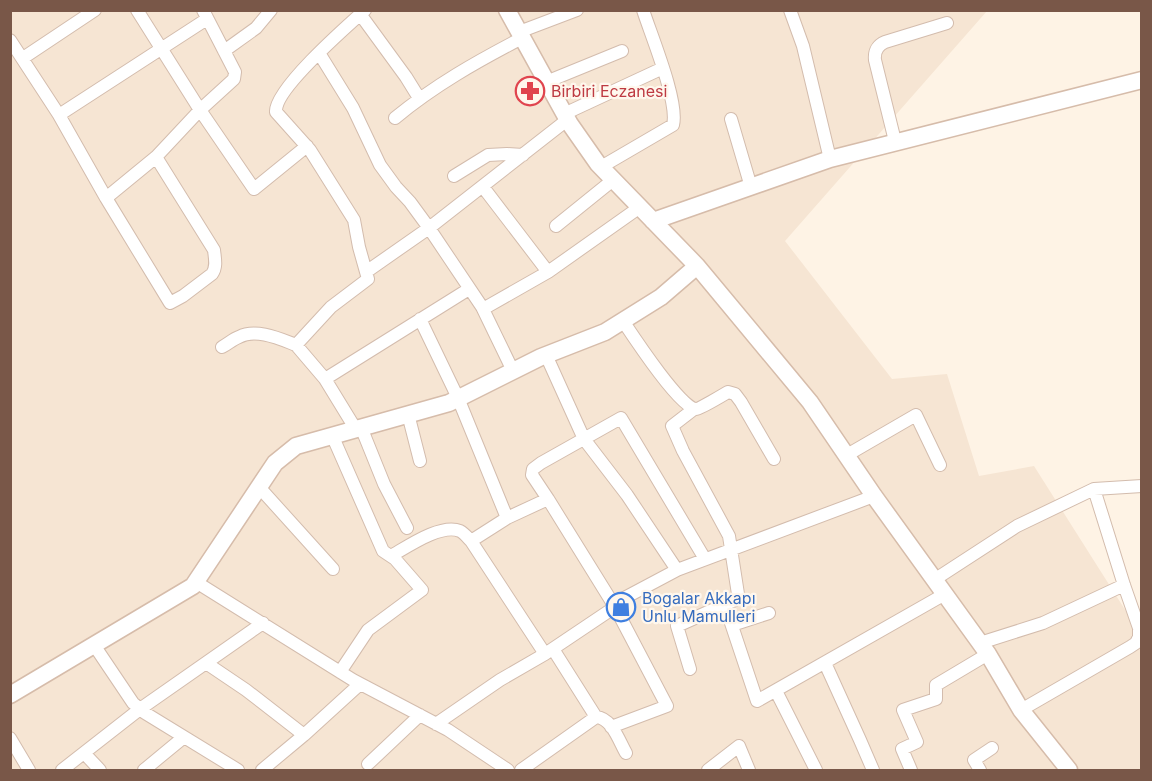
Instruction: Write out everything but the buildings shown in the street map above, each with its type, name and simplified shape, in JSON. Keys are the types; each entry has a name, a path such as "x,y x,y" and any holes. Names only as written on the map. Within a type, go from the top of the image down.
{"main road":[{"path":"507,10 566,117 607,173 697,266 810,402 874,496 984,648 1021,710 1069,771"},
{"path":"653,221 830,159 1142,81"},
{"path":"10,695 193,586 275,463 296,446 449,403 546,355 605,332 661,297 697,266"}],"street":[{"path":"23,58 95,10"},
{"path":"137,10 200,110 254,189 307,146"},
{"path":"224,51 256,28 271,10"},
{"path":"396,118 419,98 520,35 577,10"},
{"path":"556,226 607,173 673,125 675,120 671,92 643,10"},
{"path":"790,10 803,46 830,159"},
{"path":"296,345 331,308 368,279 354,220 307,146 276,112 281,97 319,53 362,13 419,98"},
{"path":"58,115 161,49 205,15 235,72 234,79 200,110 156,157 106,198"},
{"path":"895,141 875,60 879,45 947,23"},
{"path":"10,40 58,115 170,303 183,296 215,271 214,250 156,157"},
{"path":"546,82 622,51"},
{"path":"319,53 353,108 380,165 429,228 483,309 513,371"},
{"path":"366,272 483,187 566,117 663,68"},
{"path":"731,119 751,187"},
{"path":"454,176 488,155 523,155"},
{"path":"483,187 548,272"},
{"path":"483,309 548,272 640,207"},
{"path":"325,378 469,289"},
{"path":"420,319 458,398 507,518"},
{"path":"623,321 674,393 689,407 699,409 728,392 735,394 774,459"},
{"path":"222,347 239,336 247,334 265,335 296,345 325,378 358,428 407,528"},
{"path":"546,355 584,438 627,495 677,570"},
{"path":"690,669 677,626 737,599 738,594 729,536 672,426 694,409"},
{"path":"408,414 420,461"},
{"path":"847,455 916,415 940,465"},
{"path":"611,727 667,706 614,605 532,475 533,469 621,418 705,559"},
{"path":"332,435 383,551 395,559 422,590 368,630 340,672"},
{"path":"934,580 1017,526 1094,489 1142,486"},
{"path":"259,487 333,569"},
{"path":"1021,710 1136,643 1139,637 1139,628 1094,489"},
{"path":"436,724 500,680 549,652 614,605 677,570 874,496"},
{"path":"471,540 507,518 548,499"},
{"path":"391,556 435,532 460,531 471,540 596,717 608,722 626,753"},
{"path":"196,582 360,684 448,730 508,771"},
{"path":"911,771 902,749 917,742 903,710 936,699 936,685 984,648 1124,585"},
{"path":"725,605 756,701 945,594"},
{"path":"732,625 769,613"},
{"path":"62,771 140,709 263,623"},
{"path":"94,645 133,703 232,769"},
{"path":"206,663 246,690 304,735"},
{"path":"825,663 873,771"},
{"path":"262,771 360,684"},
{"path":"776,691 816,771"},
{"path":"368,764 420,715"},
{"path":"521,771 596,717"},
{"path":"144,771 184,737"},
{"path":"10,738 29,771"},
{"path":"708,771 739,746 749,771"},
{"path":"980,771 974,760 992,748"},
{"path":"84,753 100,771"}],"shaded area":[{"path":"10,11 987,11 785,241 892,379 947,374 979,476 1034,466 1141,635 1141,770 11,770"}],"place":[{"name":"Birbiri Eczanesi","path":"530,91"},
{"name":"Bogalar Akkapı Unlu Mamulleri","path":"621,607"}]}
